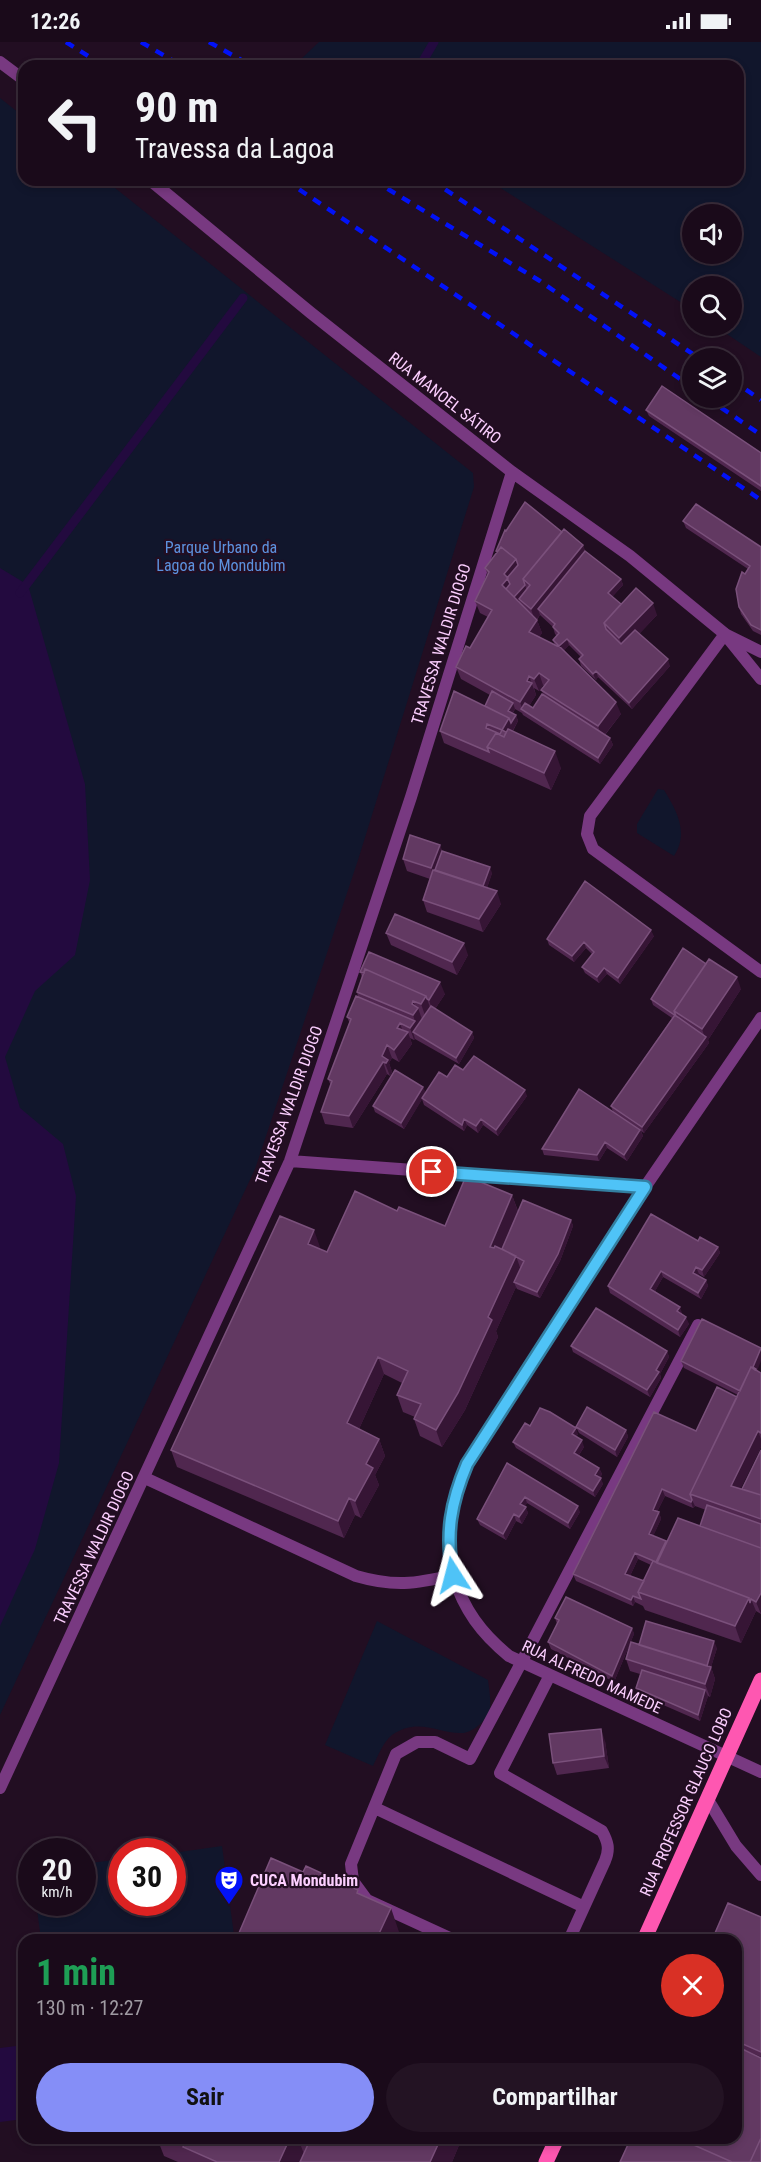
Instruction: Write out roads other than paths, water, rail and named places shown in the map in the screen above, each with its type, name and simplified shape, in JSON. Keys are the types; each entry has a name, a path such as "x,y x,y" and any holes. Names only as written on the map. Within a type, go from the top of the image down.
{"main road":[{"name":"RUA PROFESSOR GLAUCO LOBO","path":"647,1934 761,1680"},
{"path":"546,2162 554,2144"}],"street":[{"path":"0,62 18,76"},
{"name":"RUA MANOEL SÁTIRO","path":"157,186 311,313 512,472 630,556 725,634 761,679"},
{"name":"TRAVESSA WALDIR DIOGO","path":"0,1788 290,1161 411,797 512,472"},
{"path":"725,634 590,816 587,834 593,849 761,972"},
{"name":"RUA MANOEL SÁTIRO","path":"725,634 761,652"},
{"name":"RUA ALFREDO MAMEDE","path":"761,1018 645,1187 467,1464 456,1490 449,1520 448,1547 453,1575 461,1599 473,1621 489,1640 521,1663 549,1677 761,1772"},
{"path":"290,1161 645,1187"},
{"path":"441,1934 367,1900 358,1891 353,1881 351,1864 396,1754 406,1746 417,1742 435,1742 470,1759 698,1325"},
{"path":"145,1478 356,1576 381,1583 402,1585 453,1575"},
{"path":"549,1677 500,1773 602,1831 609,1851 572,1934"},
{"path":"707,1798 736,1846 761,1875"},
{"path":"375,1808 584,1907"}],"waterway":[{"path":"424,60 434,42"},
{"path":"20,593 243,298"}],"railway":[{"path":"66,42 94,60"},
{"path":"141,42 172,60"},
{"path":"209,42 241,60"},
{"path":"294,186 761,500"},
{"path":"383,186 540,281 682,380"},
{"path":"440,186 684,348"},
{"path":"742,387 761,400"},
{"path":"722,408 761,435"}],"place":[{"name":"CUCA Mondubim","path":"229,1906"}],"park label":[{"name":"Parque Urbano da Lagoa do Mondubim","path":"221,556"}]}
